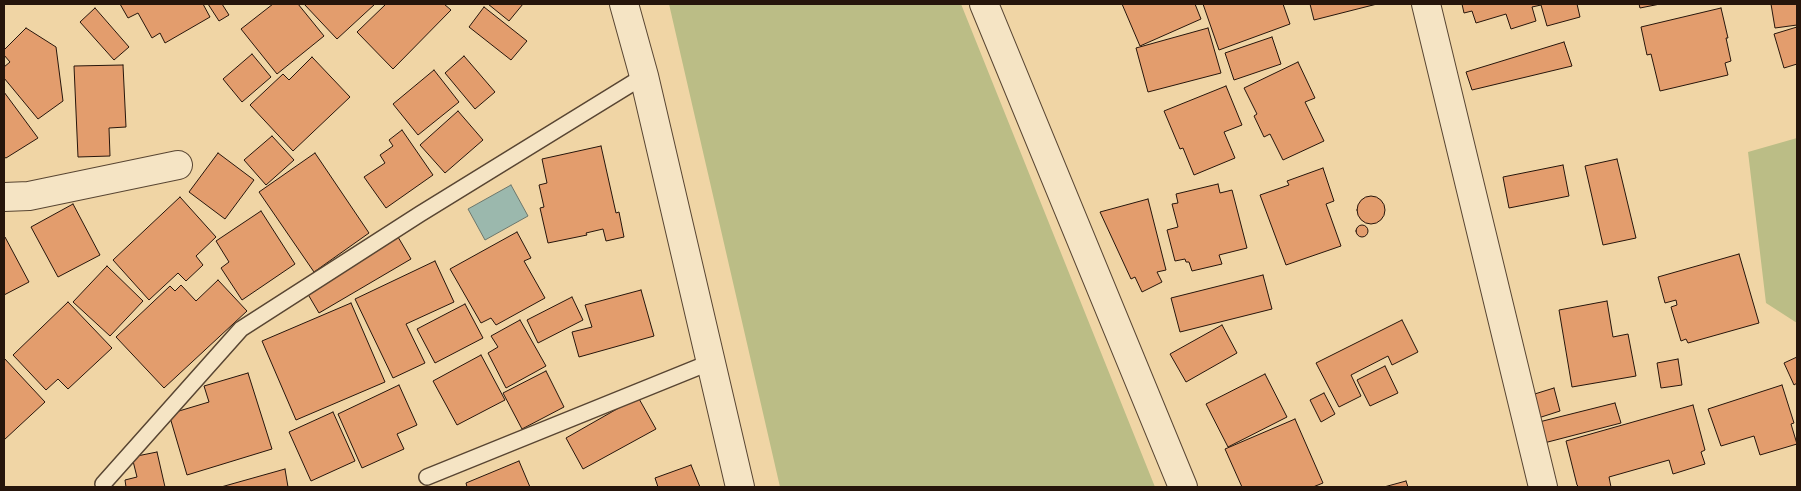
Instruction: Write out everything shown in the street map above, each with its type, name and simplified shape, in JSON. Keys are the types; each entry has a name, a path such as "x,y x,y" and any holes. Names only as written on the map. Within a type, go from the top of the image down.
{"street":[{"path":"624,4 644,76 740,487"},
{"path":"984,4 1183,487"},
{"path":"1426,4 1543,487"},
{"path":"4,198 29,196 178,165"}],"lane":[{"path":"103,484 241,329 420,214 644,76"},
{"path":"427,477 711,362"}],"green space":[{"path":"669,4 961,4 1155,487 780,487"},
{"path":"1797,138 1797,323 1766,303 1748,152"}],"shaded area":[{"path":"511,185 528,216 485,240 468,209"}],"building":[{"path":"120,4 203,4 210,17 165,43 160,33 152,38 138,13 128,18"},
{"path":"208,4 222,4 229,15 219,21"},
{"path":"273,4 298,4 324,36 277,74 241,29"},
{"path":"304,4 375,4 337,39"},
{"path":"386,4 444,4 451,10 393,69 357,32"},
{"path":"488,4 523,4 509,21"},
{"path":"1122,4 1195,4 1201,19 1140,46"},
{"path":"1203,4 1283,4 1290,24 1219,50"},
{"path":"1310,4 1377,4 1314,20"},
{"path":"1462,4 1577,4 1580,17 1547,26 1541,5 1532,7 1536,21 1511,29 1506,14 1476,23 1472,11 1464,13"},
{"path":"1639,4 1660,4 1640,8"},
{"path":"1771,4 1797,4 1797,25 1775,28"},
{"path":"484,7 527,41 511,60 469,27"},
{"path":"95,8 129,47 114,60 80,22"},
{"path":"1721,8 1731,61 1725,63 1728,75 1660,91 1651,54 1647,55 1641,27"},
{"path":"1797,27 1797,64 1784,68 1774,34"},
{"path":"26,28 56,47 63,101 38,119 4,78 4,67 10,62 4,55 4,50"},
{"path":"1208,28 1221,73 1148,92 1136,48"},
{"path":"1272,37 1281,64 1234,80 1225,53"},
{"path":"1564,42 1572,66 1472,90 1466,72"},
{"path":"252,54 271,77 242,102 223,79"},
{"path":"464,56 495,92 475,109 445,73"},
{"path":"312,57 350,97 293,151 250,105 283,74 289,80"},
{"path":"1298,62 1315,98 1305,102 1324,141 1283,160 1270,134 1264,137 1254,116 1257,114 1244,88"},
{"path":"123,65 126,127 109,128 110,156 78,157 74,66"},
{"path":"434,70 459,102 418,135 393,104"},
{"path":"1226,86 1242,125 1224,132 1235,158 1194,175 1183,148 1180,149 1164,111"},
{"path":"4,92 38,138 6,158 4,157"},
{"path":"458,111 483,140 445,173 420,145"},
{"path":"402,130 433,175 386,208 364,177 385,163 380,155 393,146 389,140"},
{"path":"272,136 294,160 266,185 244,160"},
{"path":"601,146 616,213 619,212 624,237 606,241 603,229 586,233 587,235 548,243 540,208 544,207 539,185 547,183 542,159"},
{"path":"218,153 254,180 225,219 189,192"},
{"path":"315,153 369,233 314,272 259,192"},
{"path":"1617,159 1636,238 1603,245 1585,166"},
{"path":"1563,165 1569,196 1509,208 1503,177"},
{"path":"1323,168 1334,201 1326,204 1341,246 1286,265 1260,195 1289,185 1287,181"},
{"path":"1218,184 1220,193 1232,190 1247,248 1219,255 1222,264 1192,271 1189,262 1186,262 1185,259 1175,261 1167,230 1178,227 1172,204 1178,203 1176,194"},
{"path":"1371,196 1381,200 1385,210 1381,220 1371,224 1361,220 1357,210 1361,200"},
{"path":"180,197 216,237 196,256 203,265 186,281 178,273 149,300 113,260"},
{"path":"1148,199 1166,270 1157,272 1162,282 1142,292 1135,277 1131,279 1100,212"},
{"path":"73,204 100,255 58,277 31,227"},
{"path":"261,211 295,264 242,300 221,268 229,262 216,241"},
{"path":"1362,225 1368,231 1362,237 1356,231"},
{"path":"517,232 531,258 524,261 545,298 496,325 491,318 481,323 450,269"},
{"path":"4,237 29,282 4,295"},
{"path":"398,237 411,259 319,313 306,291"},
{"path":"1739,254 1759,323 1688,343 1686,339 1681,341 1671,307 1677,305 1676,300 1665,303 1658,277"},
{"path":"435,261 454,302 406,324 425,363 393,378 355,299"},
{"path":"107,266 143,301 110,336 73,302"},
{"path":"1263,275 1272,309 1180,332 1171,298"},
{"path":"218,280 247,311 164,388 116,337 170,286 175,291 181,285 196,301"},
{"path":"641,290 654,336 579,357 572,332 592,327 585,305"},
{"path":"572,297 583,320 538,343 527,320"},
{"path":"1607,301 1613,337 1628,334 1636,376 1572,387 1559,310"},
{"path":"68,302 112,348 68,389 58,379 46,390 13,355"},
{"path":"351,303 385,382 296,420 262,341"},
{"path":"465,304 483,338 435,363 417,329"},
{"path":"520,320 546,366 506,388 488,353 498,347 491,336"},
{"path":"1402,320 1418,352 1392,365 1388,356 1351,375 1361,396 1339,407 1316,363"},
{"path":"1222,325 1237,353 1186,382 1170,354"},
{"path":"481,355 505,400 457,425 433,381"},
{"path":"1797,357 1797,383 1794,385 1784,363"},
{"path":"4,358 45,402 4,440"},
{"path":"1678,359 1682,385 1661,388 1657,363"},
{"path":"1385,366 1398,393 1370,406 1357,380"},
{"path":"546,371 564,407 522,429 503,393"},
{"path":"248,373 272,449 187,475 169,414 209,402 204,386"},
{"path":"1265,374 1287,417 1228,447 1206,404"},
{"path":"399,385 417,425 397,434 404,449 362,468 338,414"},
{"path":"1782,385 1794,423 1791,424 1797,444 1760,455 1754,436 1721,446 1708,409"},
{"path":"1554,388 1560,411 1532,420 1525,397"},
{"path":"1324,393 1335,414 1321,422 1310,400"},
{"path":"638,397 656,429 583,469 566,438"},
{"path":"1615,403 1621,423 1544,443 1539,422"},
{"path":"1693,405 1705,450 1701,452 1705,464 1673,474 1669,460 1609,477 1611,487 1579,487 1577,485 1566,441"},
{"path":"333,412 355,461 311,481 289,432"},
{"path":"1295,419 1323,483 1313,487 1242,487 1225,449"},
{"path":"157,452 165,487 126,487 125,480 137,477 132,457"},
{"path":"519,461 530,487 467,487 466,483"},
{"path":"691,465 700,487 658,487 655,478"},
{"path":"285,469 288,487 221,487"},
{"path":"1406,481 1408,487 1384,487"}]}
